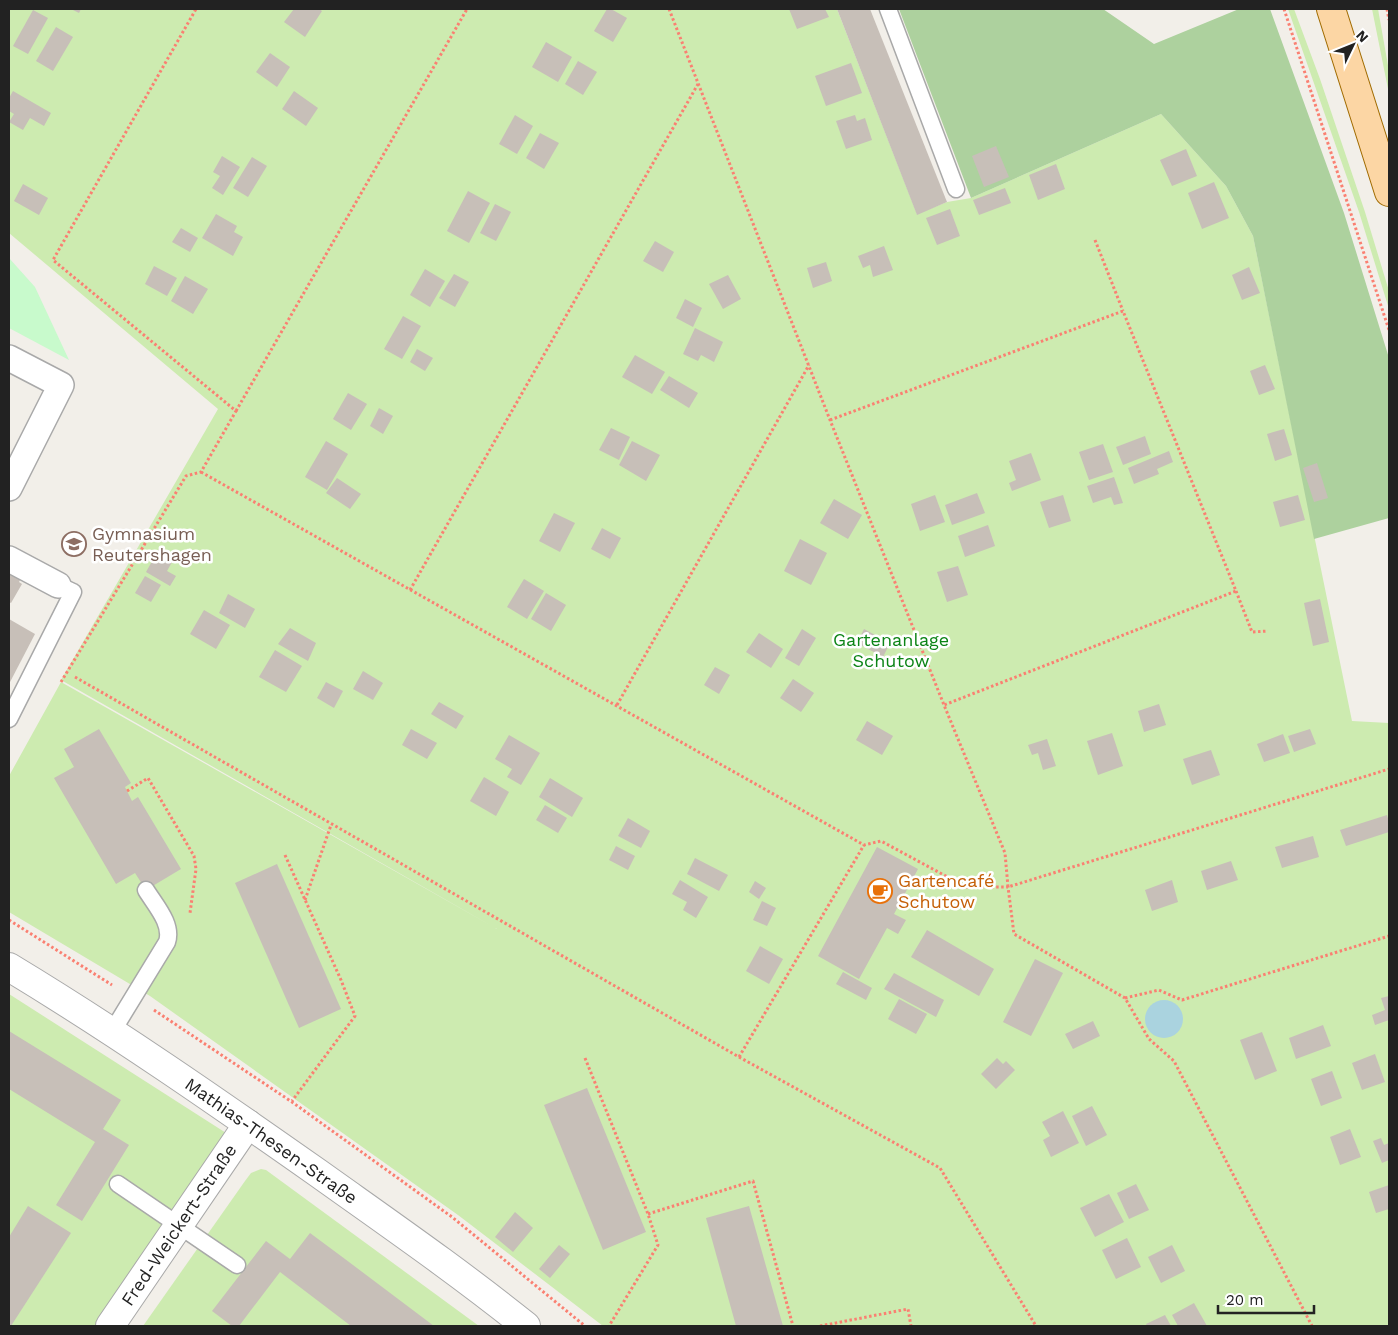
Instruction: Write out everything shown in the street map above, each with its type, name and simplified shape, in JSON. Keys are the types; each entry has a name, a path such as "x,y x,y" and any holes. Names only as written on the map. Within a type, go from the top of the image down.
{"main road":[{"path":"1331,9 1389,192"}],"street":[{"path":"9,358 61,385 9,488"},
{"path":"9,559 58,585"},
{"name":"Mathias-Thesen-Straße","path":"9,967 112,1032 248,1124 430,1253 526,1326"},
{"name":"Fred-Weickert-Straße","path":"110,1326 248,1124"}],"lane":[{"path":"888,9 956,189"},
{"path":"9,719 73,592 58,585"},
{"path":"112,1032 169,936 166,924 146,890"},
{"path":"118,1184 237,1265"}],"path":[{"path":"196,9 53,260 236,411"},
{"path":"201,472 467,9"},
{"path":"669,9 830,420 1005,853 1014,934 1125,998 1149,1039 1174,1061 1312,1326"},
{"path":"1284,9 1389,330"},
{"path":"1387,9 1389,20"},
{"path":"410,590 698,84"},
{"path":"1095,240 1252,632 1268,631"},
{"path":"830,420 1124,311"},
{"path":"617,705 809,365"},
{"path":"61,682 186,476 201,472 864,845 881,841 966,887 1008,887 1389,769"},
{"path":"944,706 1236,591"},
{"path":"75,677 739,1057 940,1168 1036,1326"},
{"path":"305,900 331,825"},
{"path":"739,1057 864,845"},
{"path":"285,855 341,980 355,1016 292,1102"},
{"path":"9,920 133,997 292,1102 452,1218 586,1326"},
{"path":"1125,998 1159,990 1182,1000 1389,936"},
{"path":"585,1058 648,1214 658,1245 609,1326"},
{"path":"648,1214 753,1181 793,1326"},
{"path":"820,1326 908,1309 911,1326"}],"green space":[{"name":"Gartenanlage Schutow","path":"9,9 837,9 917,214 947,202 971,198 1161,114 1226,186 1253,236 1352,721 1389,723 1389,1326 603,1326 458,1215 150,996 9,912 9,776 61,682 497,929 61,680 218,409 9,233"},
{"path":"899,9 1103,9 1154,44 1239,9 1270,9 1344,213 1389,358 1389,518 1314,539 1253,236 1226,186 1161,114 971,198"},
{"path":"1288,9 1294,9 1365,212 1389,291 1389,309 1359,212"},
{"path":"1372,9 1378,9 1389,71 1389,94"},
{"path":"9,258 35,287 69,360 9,328"},
{"path":"9,994 237,1140 110,1326 9,1326"},
{"path":"261,1169 266,1170 479,1326 143,1326 251,1173"}],"water":[{"path":"1164,1000 1177,1006 1183,1019 1177,1032 1164,1038 1151,1032 1145,1019 1151,1006"}],"building":[{"path":"71,9 81,9 79,13"},
{"path":"294,9 319,9 322,11 305,37 284,22"},
{"path":"607,9 611,9 627,18 613,42 594,31"},
{"path":"789,9 825,9 829,17 797,29"},
{"path":"837,9 870,9 947,202 917,215"},
{"path":"33,10 48,18 28,54 13,46"},
{"path":"56,27 73,37 53,71 36,61"},
{"path":"546,42 572,57 558,82 532,67"},
{"path":"270,53 290,67 277,87 256,72"},
{"path":"578,61 597,72 583,95 565,84"},
{"path":"851,63 862,93 826,106 815,76"},
{"path":"13,91 51,113 44,126 30,118 23,130 9,122 14,114 9,111 9,98"},
{"path":"294,91 318,108 306,126 282,109"},
{"path":"515,115 533,126 517,154 499,144"},
{"path":"855,115 857,121 865,118 872,140 846,149 836,121"},
{"path":"540,133 559,143 544,169 526,158"},
{"path":"996,146 1009,177 984,187 972,156"},
{"path":"1186,149 1197,176 1172,186 1160,160"},
{"path":"222,156 240,167 223,195 212,188 220,176 213,172"},
{"path":"252,157 267,166 248,197 233,188"},
{"path":"1056,164 1065,189 1038,200 1029,175"},
{"path":"1214,182 1229,218 1202,229 1188,193"},
{"path":"23,184 48,198 39,215 14,201"},
{"path":"1005,188 1011,203 979,215 973,200"},
{"path":"468,191 490,203 469,243 447,231"},
{"path":"495,204 511,212 496,241 480,233"},
{"path":"950,209 960,236 937,245 926,218"},
{"path":"216,214 237,226 234,232 243,237 233,256 202,238"},
{"path":"181,228 198,238 190,252 172,242"},
{"path":"655,241 674,252 663,272 643,261"},
{"path":"884,246 893,270 873,277 870,265 863,268 858,256"},
{"path":"826,262 832,281 813,288 807,268"},
{"path":"154,266 177,278 167,296 145,284"},
{"path":"1249,267 1260,293 1242,300 1232,275"},
{"path":"425,269 445,281 430,307 410,295"},
{"path":"454,274 469,282 455,307 439,298"},
{"path":"728,275 741,299 723,309 709,284"},
{"path":"185,276 208,289 193,314 171,301"},
{"path":"685,299 702,308 693,327 676,318"},
{"path":"403,316 421,326 402,359 384,349"},
{"path":"695,328 723,342 714,362 701,355 698,361 683,354"},
{"path":"417,349 433,358 425,371 410,362"},
{"path":"635,355 665,372 652,394 622,377"},
{"path":"1265,365 1275,389 1259,395 1250,371"},
{"path":"669,376 698,393 689,408 660,390"},
{"path":"348,393 367,404 351,430 333,419"},
{"path":"379,408 393,416 383,434 370,426"},
{"path":"611,428 630,437 619,460 599,450"},
{"path":"1284,429 1292,455 1275,461 1267,434"},
{"path":"1145,436 1151,454 1123,465 1116,447"},
{"path":"326,441 348,454 327,490 305,477"},
{"path":"632,441 660,455 646,481 619,465"},
{"path":"1103,444 1113,472 1089,480 1079,452"},
{"path":"1169,451 1173,462 1157,469 1159,474 1134,484 1128,468"},
{"path":"1031,453 1041,480 1012,491 1009,483 1016,480 1009,461"},
{"path":"1317,463 1328,498 1314,502 1303,468"},
{"path":"1114,477 1123,503 1114,505 1111,497 1093,503 1087,486"},
{"path":"337,478 361,494 350,509 326,493"},
{"path":"977,493 985,513 952,525 945,505"},
{"path":"935,495 945,522 920,531 911,504"},
{"path":"1063,495 1071,521 1049,528 1040,502"},
{"path":"1298,495 1305,520 1280,527 1273,502"},
{"path":"834,499 862,515 848,539 820,523"},
{"path":"554,513 575,523 560,552 539,541"},
{"path":"988,525 995,546 965,557 958,536"},
{"path":"602,528 621,538 610,559 591,549"},
{"path":"800,539 827,553 811,585 784,571"},
{"path":"160,547 176,555 167,571 176,576 170,586 146,572"},
{"path":"958,566 968,595 947,602 937,572"},
{"path":"9,571 21,578 19,582 22,584 11,603 9,602"},
{"path":"145,576 161,585 151,602 135,593"},
{"path":"524,579 544,591 527,619 507,607"},
{"path":"546,593 566,605 551,631 531,619"},
{"path":"228,594 255,609 245,628 219,613"},
{"path":"1320,599 1329,642 1313,646 1304,603"},
{"path":"204,610 230,625 216,649 190,634"},
{"path":"9,619 35,634 9,684"},
{"path":"290,628 316,643 308,661 278,644"},
{"path":"802,629 816,638 799,666 785,658"},
{"path":"864,629 890,643 883,657 857,643"},
{"path":"759,633 783,649 771,668 746,652"},
{"path":"275,650 302,666 286,692 259,677"},
{"path":"715,667 730,675 719,694 704,685"},
{"path":"363,671 383,683 373,700 353,689"},
{"path":"793,679 814,693 801,712 780,698"},
{"path":"326,682 343,691 334,708 317,698"},
{"path":"439,702 464,716 456,729 431,714"},
{"path":"1159,704 1166,725 1144,732 1138,711"},
{"path":"867,721 893,736 882,755 856,740"},
{"path":"99,729 131,783 125,787 132,801 138,797 181,869 146,890 135,873 116,884 54,778 74,767 64,749"},
{"path":"411,729 437,743 427,759 402,745"},
{"path":"1310,729 1316,744 1294,752 1288,736"},
{"path":"1112,733 1123,766 1098,775 1087,741"},
{"path":"1283,734 1290,753 1264,762 1257,744"},
{"path":"509,735 540,753 521,785 507,777 512,769 495,759"},
{"path":"1047,739 1056,766 1043,770 1038,753 1032,755 1028,745"},
{"path":"1211,750 1220,775 1192,785 1183,759"},
{"path":"484,777 509,792 496,816 470,801"},
{"path":"550,778 583,798 572,817 539,797"},
{"path":"545,805 567,818 558,833 536,820"},
{"path":"1387,815 1389,832 1346,846 1340,830"},
{"path":"628,818 650,831 641,848 618,836"},
{"path":"1313,836 1319,857 1282,868 1275,847"},
{"path":"616,846 635,856 628,870 609,860"},
{"name":"Gartencafé Schutow","path":"877,847 918,869 894,914 906,920 898,934 887,928 859,979 818,956"},
{"path":"695,858 728,875 719,891 687,874"},
{"path":"1231,861 1238,880 1207,890 1201,871"},
{"path":"277,864 341,1009 299,1028 235,883"},
{"path":"680,880 708,897 696,918 683,910 687,902 672,894"},
{"path":"1172,880 1178,902 1152,911 1145,890"},
{"path":"755,881 766,888 759,899 749,892"},
{"path":"762,901 776,908 767,926 753,920"},
{"path":"927,930 994,969 979,996 911,957"},
{"path":"760,946 783,959 769,984 746,971"},
{"path":"1035,959 1063,973 1031,1036 1003,1022"},
{"path":"843,972 872,988 866,1000 836,984"},
{"path":"894,973 944,1000 936,1017 884,989"},
{"path":"1389,996 1389,1020 1375,1025 1372,1015 1385,1010 1381,998"},
{"path":"899,999 927,1014 916,1034 888,1019"},
{"path":"1093,1021 1100,1036 1073,1049 1065,1034"},
{"path":"1323,1025 1331,1046 1296,1059 1289,1038"},
{"path":"9,1031 121,1100 103,1129 129,1145 82,1221 56,1205 95,1142 9,1089"},
{"path":"1262,1032 1277,1071 1255,1080 1240,1040"},
{"path":"1375,1054 1385,1082 1362,1090 1352,1063"},
{"path":"997,1058 1003,1064 1006,1061 1015,1070 996,1089 981,1074"},
{"path":"1332,1071 1342,1098 1321,1106 1311,1079"},
{"path":"587,1088 646,1232 603,1250 544,1105"},
{"path":"1092,1106 1107,1135 1086,1146 1072,1116"},
{"path":"1063,1111 1079,1143 1051,1157 1043,1140 1050,1136 1042,1122"},
{"path":"1350,1129 1361,1157 1340,1165 1330,1137"},
{"path":"1381,1138 1384,1145 1389,1143 1389,1160 1382,1163 1373,1141"},
{"path":"1136,1184 1149,1210 1129,1219 1117,1193"},
{"path":"1389,1185 1389,1209 1376,1213 1369,1192"},
{"path":"1109,1194 1124,1222 1095,1237 1080,1208"},
{"path":"28,1206 71,1233 11,1326 9,1326 9,1237"},
{"path":"749,1206 783,1326 736,1326 706,1218"},
{"path":"515,1212 533,1228 513,1252 495,1237"},
{"path":"310,1233 434,1326 351,1326 280,1272 239,1326 232,1326 212,1311 266,1241 290,1259"},
{"path":"1127,1238 1141,1267 1116,1279 1102,1250"},
{"path":"559,1245 570,1254 550,1278 539,1269"},
{"path":"1172,1245 1185,1271 1161,1283 1148,1257"},
{"path":"1194,1303 1207,1326 1178,1326 1172,1315"},
{"path":"1165,1315 1171,1326 1147,1326 1146,1324"}],"place":[{"name":"Gymnasium Reutershagen","path":"74,544"},
{"name":"Gartencafé Schutow","path":"880,891"}]}
